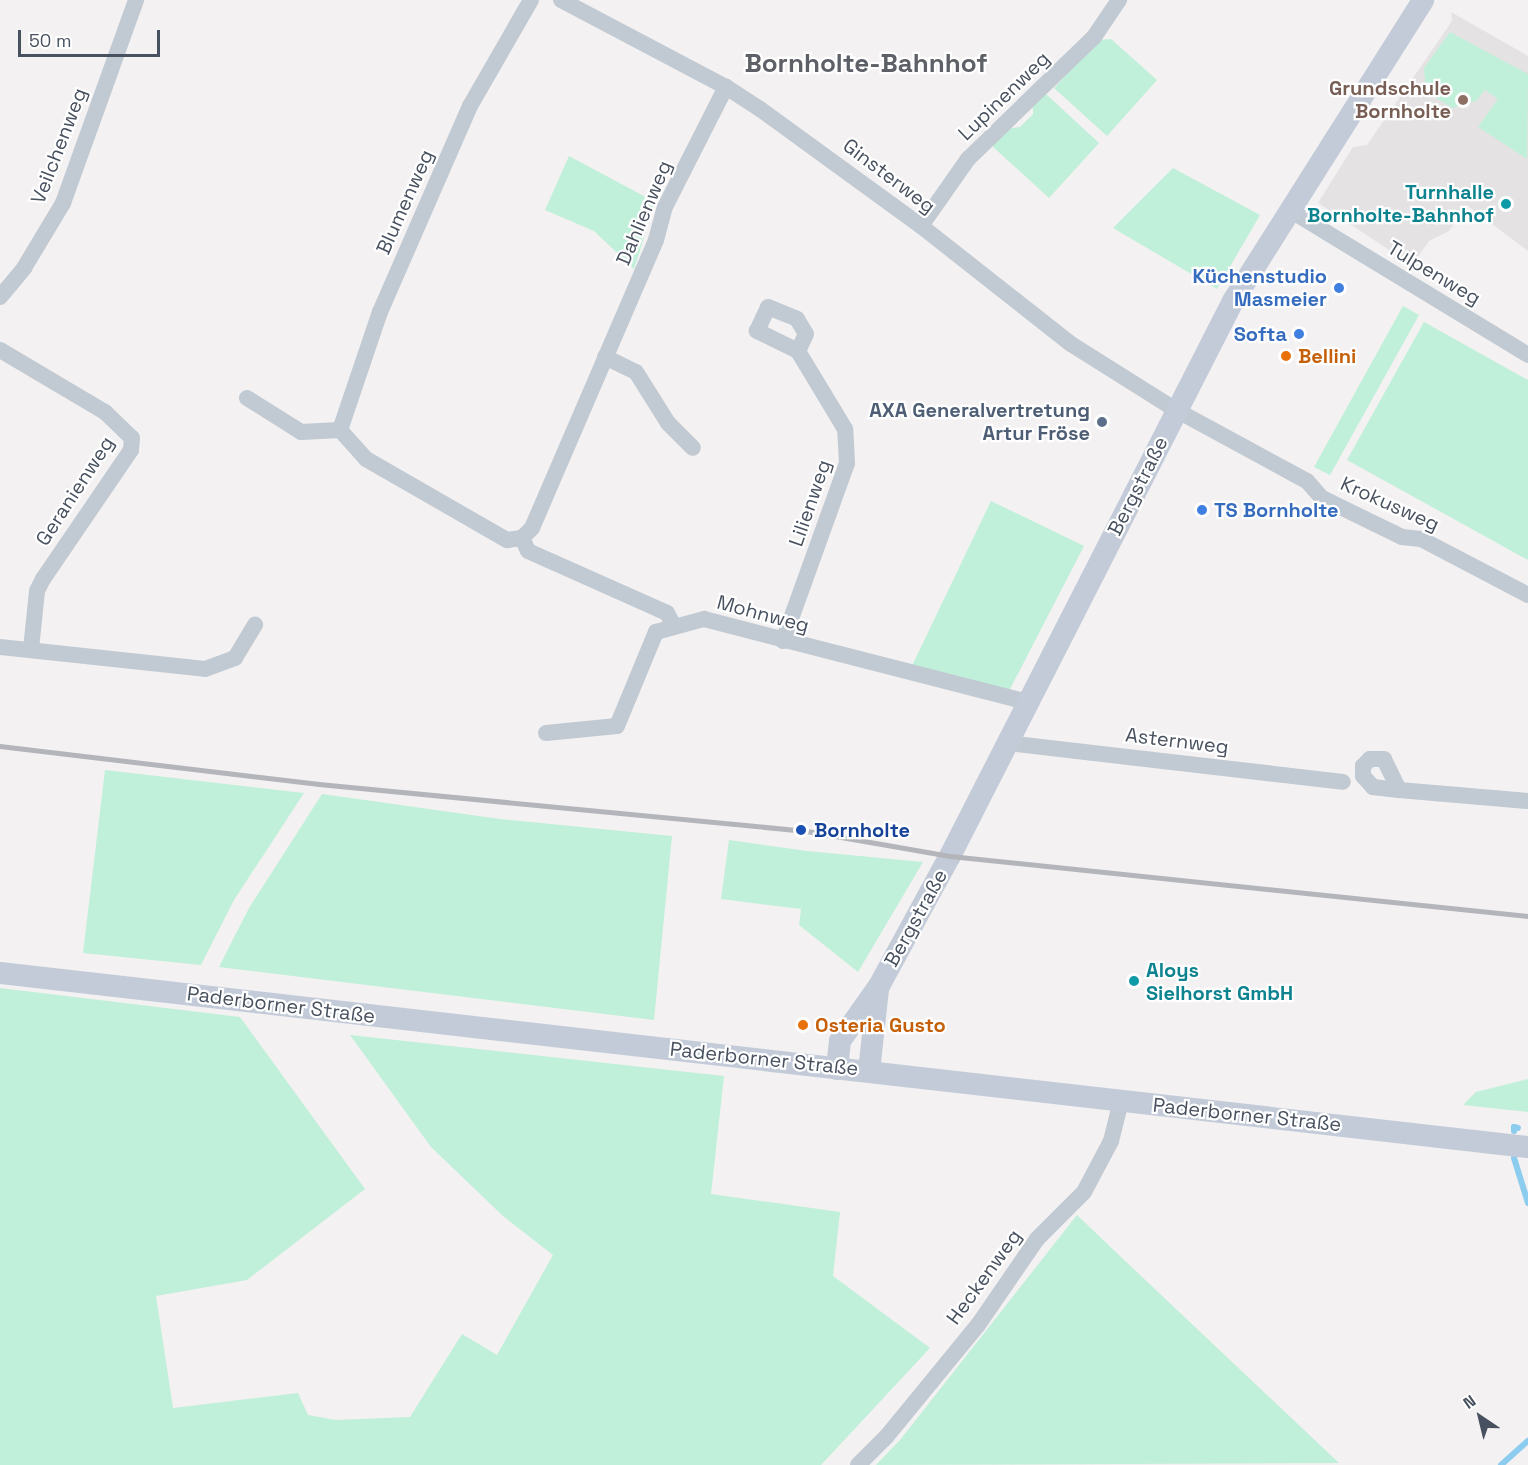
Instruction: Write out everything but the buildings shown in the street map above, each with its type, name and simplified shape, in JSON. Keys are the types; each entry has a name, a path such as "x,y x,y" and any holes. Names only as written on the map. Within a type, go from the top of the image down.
{"main road":[{"name":"Bergstraße","path":"837,1069 840,1041 879,986 1007,743 1233,301 1288,209 1423,0"},
{"name":"Paderborner Straße","path":"0,973 1528,1147"},
{"name":"Bergstraße","path":"869,1071 879,986"}],"street":[{"name":"Veilchenweg","path":"0,297 24,268 63,203 136,0"},
{"name":"Blumenweg","path":"340,430 380,312 465,117 531,0"},
{"name":"Ginsterweg","path":"561,0 726,87 921,226 1071,344 1176,410"},
{"name":"Lupinenweg","path":"921,226 968,159 1095,37 1119,0"},
{"name":"Dahlienweg","path":"522,538 532,528 656,240 665,207 726,87"},
{"name":"Tulpenweg","path":"1288,209 1528,355"},
{"name":"Geranienweg","path":"0,350 105,412 132,438 131,450 37,591 31,649"},
{"name":"Lilienweg","path":"783,641 847,463 845,429 798,351"},
{"path":"605,357 636,372 668,423 693,448"},
{"path":"248,398 301,432 340,430 366,459 507,540 522,538 528,551 667,613 674,626"},
{"name":"Krokusweg","path":"1176,410 1307,481 1323,498 1402,537 1421,539 1528,595"},
{"name":"Mohnweg","path":"546,733 617,726 657,632 704,620 1027,702"},
{"path":"0,647 205,669 235,658 255,625"},
{"name":"Asternweg","path":"1007,743 1343,782"},
{"path":"1399,790 1528,801"},
{"name":"Heckenweg","path":"858,1465 887,1436 978,1325 1037,1239 1084,1192 1111,1142 1121,1101"}],"shaded area":[{"name":"Grundschule Bornholte","path":"1451,12 1528,56 1528,251 1468,206 1449,231 1429,241 1412,265 1318,203 1353,147 1367,145 1452,21"}],"green space":[{"path":"1450,32 1528,74 1527,159 1478,127 1498,99 1485,90 1476,101 1452,108 1426,91 1424,68"},
{"path":"1111,39 1157,80 1107,136 1054,88 1099,40"},
{"path":"1046,94 1099,143 1049,198 991,145 1007,129 1020,127 1033,114 1033,105"},
{"path":"569,156 655,202 634,269 594,231 545,210"},
{"path":"1173,168 1260,215 1217,289 1113,228"},
{"path":"1403,306 1419,315 1330,475 1314,467"},
{"path":"1424,322 1528,380 1528,560 1347,460"},
{"path":"991,501 1084,546 1009,691 911,668"},
{"path":"105,770 304,793 234,900 201,965 83,953"},
{"path":"322,794 500,819 672,836 654,1020 219,967 249,908"},
{"path":"729,840 807,851 923,862 858,972 799,925 801,909 721,899"},
{"path":"0,988 240,1017 365,1189 247,1280 156,1296 173,1408 298,1393 308,1415 336,1420 410,1417 462,1334 497,1355 553,1255 503,1216 431,1147 350,1035 724,1076 711,1194 840,1212 833,1276 930,1348 821,1465 0,1465"},
{"path":"1528,1079 1528,1112 1463,1105 1476,1092"},
{"path":"1077,1215 1339,1463 876,1465 900,1440"}],"waterway":[{"path":"1514,1131 1514,1127 1518,1128"},
{"path":"1514,1158 1528,1203"},
{"path":"1501,1465 1528,1441"}],"railway":[{"path":"0,746 319,784 801,830 950,856 1528,916"}],"place":[{"name":"Grundschule Bornholte","path":"1463,100"},
{"name":"Turnhalle Bornholte-Bahnhof","path":"1506,204"},
{"name":"Küchenstudio Masmeier","path":"1339,288"},
{"name":"Softa","path":"1299,334"},
{"name":"Bellini","path":"1286,356"},
{"name":"AXA Generalvertretung Artur Fröse","path":"1102,422"},
{"name":"TS Bornholte","path":"1202,510"},
{"name":"Bornholte","path":"801,830"},
{"name":"Aloys Sielhorst GmbH","path":"1134,981"},
{"name":"Osteria Gusto","path":"803,1025"}],"district":[{"name":"Bornholte-Bahnhof","path":"866,64"}]}
